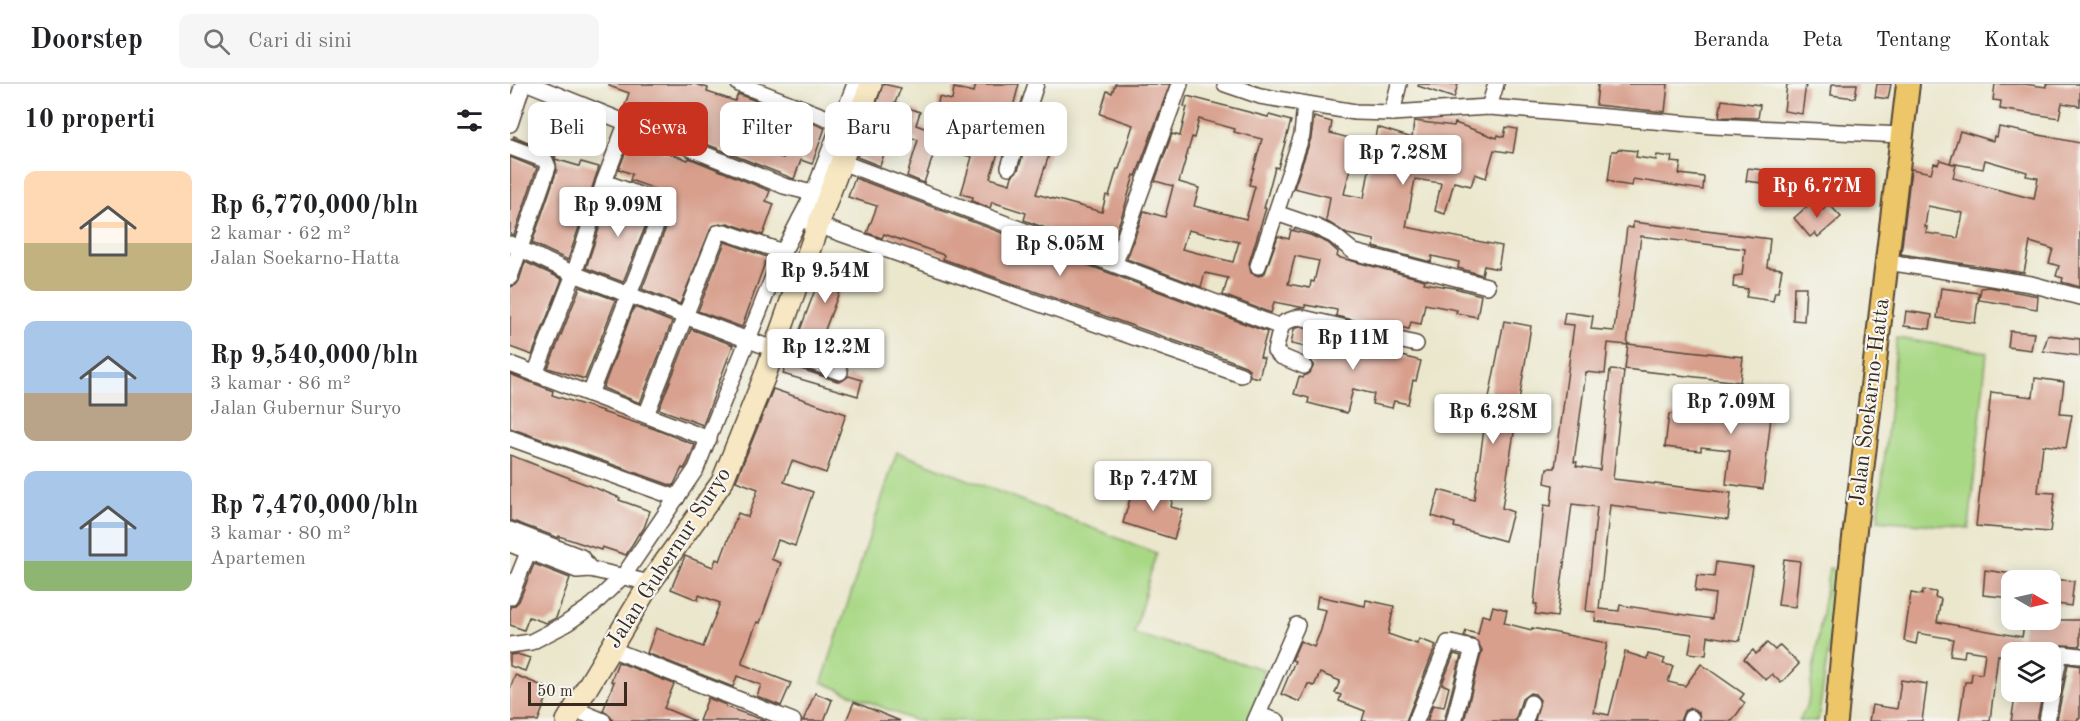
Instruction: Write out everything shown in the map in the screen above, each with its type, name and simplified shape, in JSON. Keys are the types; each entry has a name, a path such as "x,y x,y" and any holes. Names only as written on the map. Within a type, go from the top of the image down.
{"main road":[{"name":"Jalan Gubernur Suryo","path":"861,102 871,84"},
{"name":"Jalan Soekarno-Hatta","path":"1836,721 1852,555 1908,84"},
{"name":"Jalan Gubernur Suryo","path":"570,715 650,583 722,482 774,348 809,223 820,196 841,162 842,156"}],"street":[{"path":"512,114 523,84"},
{"path":"530,84 618,121"},
{"path":"739,84 825,120"},
{"path":"852,102 855,84"},
{"path":"1009,167 1036,84"},
{"path":"1114,263 1180,84"},
{"path":"1225,84 1260,96 1356,112 1392,113 1489,107 1713,126 1900,154"},
{"path":"1392,113 1399,84"},
{"path":"1489,107 1496,84"},
{"path":"1258,266 1302,135 1305,104"},
{"path":"535,374 574,274 618,145"},
{"path":"510,147 545,160 548,167 515,246 510,277"},
{"path":"708,156 784,186 820,196 836,156"},
{"path":"841,162 1281,327"},
{"path":"590,394 662,206 659,201 604,182"},
{"path":"1276,213 1324,231 1354,252 1486,286"},
{"path":"510,645 531,642 564,625 593,605 624,575 696,469 783,252 809,223 1241,375"},
{"path":"646,415 718,232 725,232 783,252"},
{"path":"515,246 574,274 840,372"},
{"path":"1887,262 2031,284 2066,291 2080,297"},
{"path":"1304,366 1280,356 1275,351 1281,327 1285,322 1299,317 1416,344"},
{"path":"510,364 709,439"},
{"path":"510,438 677,498"},
{"path":"510,530 581,557 590,569"},
{"path":"510,544 577,570 590,569 624,575 650,583"},
{"path":"510,597 529,550"},
{"path":"1277,721 1256,718 1297,625"},
{"path":"1416,721 1448,643 1451,643 1471,648 1472,652 1454,721"},
{"path":"611,648 793,721"},
{"path":"2047,721 2060,658 2064,654 2080,656"},
{"path":"1525,721 1531,703"},
{"path":"570,715 603,721"}],"green space":[{"path":"1897,338 1987,352 1969,528 1878,520"},
{"path":"897,452 1156,553 1134,634 1263,669 1257,715 1254,721 915,721 822,682"},
{"path":"1829,568 1840,570 1818,721 1799,721 1808,703"}],"building":[{"path":"609,84 695,84 708,88 707,92 735,101 738,94 759,102 720,102 720,150 708,145 708,102 626,102 629,93 609,86"},
{"path":"883,84 901,88 895,102 877,102"},
{"path":"976,84 1019,84 1014,102 938,102 939,97 952,100 954,88 974,92"},
{"path":"1115,84 1170,84 1136,176 1134,175 1109,252 1024,220 1026,213 992,202 990,208 972,201 973,197 961,194 972,157 968,156 997,156 990,178 1010,184 1022,156 1049,156 1036,194 1102,212 1106,195 1109,196 1133,125 1100,114 1107,91 1112,93"},
{"path":"1419,84 1458,84 1454,98 1418,86"},
{"path":"1598,84 1668,84 1665,112 1596,105"},
{"path":"1787,84 1806,84 1802,114 1784,111"},
{"path":"1832,84 1857,84 1855,98 1831,95"},
{"path":"1877,84 1891,84 1888,99 1875,97"},
{"path":"1995,84 2046,87 2046,84 2080,84 2080,106 2062,103 2059,118 2000,109 2001,101 1993,100"},
{"path":"1187,96 1291,121 1278,168 1275,167 1264,208 1266,208 1249,263 1251,273 1259,276 1265,273 1278,236 1289,239 1291,230 1328,243 1338,252 1337,257 1425,280 1424,283 1481,295 1477,317 1456,313 1457,310 1425,304 1421,324 1411,322 1409,329 1385,324 1384,327 1336,316 1337,310 1317,306 1305,305 1305,308 1274,302 1271,313 1223,295 1228,278 1205,273 1201,287 1127,259 1144,211 1165,217 1173,186 1155,181 1172,134 1180,136 1187,107 1184,106","holes":["1199,119 1235,129 1234,132 1262,139 1249,185 1255,186 1246,219 1194,206 1199,188 1179,182","1188,230 1239,242 1233,262 1182,249","1295,256 1319,261 1314,282 1311,281 1310,288 1288,284"]},
{"path":"1722,100 1760,105 1758,118 1719,117"},
{"path":"912,109 920,112 916,125 924,128 924,156 933,156 924,183 907,176 918,140 912,138"},
{"path":"1314,117 1332,122 1330,133 1357,140 1344,194 1364,198 1377,127 1412,138 1414,121 1454,126 1455,123 1497,138 1498,135 1504,137 1506,127 1517,129 1513,153 1494,150 1486,178 1475,174 1471,186 1454,182 1445,214 1435,211 1441,183 1415,179 1406,227 1502,246 1498,269 1484,266 1482,275 1458,268 1459,262 1432,256 1431,262 1374,247 1375,240 1347,234 1326,221 1330,197 1294,188 1311,138"},
{"path":"813,123 825,128 812,164 801,160 794,179 736,156 783,158 784,156 813,156"},
{"path":"1999,127 2080,143 2080,287 2062,282 2063,278 2056,276 2059,266 2049,263 2053,249 2030,242 2024,273 1901,254 1911,169 1931,173 1934,163 1938,164 1940,160 1956,165 1953,178 2034,199 2038,178 2026,176 2027,172 1985,160 1983,169 1950,163 1960,131 1993,141 1994,136 1997,137","holes":["1928,206 1963,213 1958,238 1926,233"]},
{"path":"514,136 528,142 528,144 513,138"},
{"path":"1618,149 1637,151 1636,157 1656,160 1657,155 1672,157 1671,162 1681,163 1679,174 1704,177 1703,190 1633,179 1632,186 1608,181 1612,151"},
{"path":"624,156 677,156 688,160 689,158 770,191 766,201 774,204 763,235 728,223 712,226 680,304 642,289 672,207 664,192 630,180 632,174 619,169"},
{"path":"857,156 883,156 880,166"},
{"path":"510,157 537,168 514,235 510,234"},
{"path":"555,159 579,166 581,162 599,167 568,260 532,243 557,170"},
{"path":"1748,168 1803,175 1800,198 1786,197 1787,186 1746,181"},
{"path":"855,178 1267,332 1260,357 1264,358 1259,378 1250,376 1249,369 1245,366 1227,359 943,259 944,255 884,234 882,238 867,233 877,206 848,197"},
{"path":"610,195 652,210 623,282 586,268"},
{"path":"1814,200 1823,210 1829,204 1841,217 1818,237 1815,233 1810,237 1794,218"},
{"path":"1633,222 1770,239 1767,267 1782,269 1778,292 1775,292 1773,301 1746,297 1748,289 1733,287 1734,276 1742,275 1745,249 1641,236 1627,345 1608,343 1605,374 1586,372 1574,462 1577,462 1576,466 1600,470 1610,370 1624,371 1613,479 1731,493 1728,520 1610,505 1599,609 1619,611 1620,605 1712,619 1715,594 1695,591 1697,575 1714,577 1716,562 1753,567 1740,641 1708,636 1706,655 1689,653 1692,634 1595,621 1596,612 1586,611 1597,507 1572,504 1557,617 1535,614 1537,604 1534,604 1544,505 1551,506 1553,485 1545,483 1547,468 1555,468 1574,325 1563,324 1565,312 1593,316 1591,329 1614,331 1627,227 1633,228"},
{"path":"725,242 767,257 742,327 698,311"},
{"path":"827,258 867,272 862,286 844,279 822,338 826,340 820,355 794,346"},
{"path":"525,262 562,279 532,355 510,347 510,287 519,281"},
{"path":"580,287 616,300 585,379 548,368"},
{"path":"1794,287 1806,287 1804,321 1793,320"},
{"path":"1989,287 2038,296 2037,309 1979,300 1981,288"},
{"path":"1941,288 1979,293 1975,323 1937,318"},
{"path":"634,307 672,322 640,403 603,388"},
{"path":"1906,311 1932,315 1930,329 1904,326"},
{"path":"1504,321 1531,326 1502,508 1513,512 1505,541 1454,527 1455,523 1432,516 1439,490 1474,500 1487,408"},
{"path":"1300,327 1395,349 1394,354 1421,361 1416,381 1413,380 1408,404 1394,401 1392,408 1372,404 1374,394 1353,389 1347,413 1308,403 1309,398 1294,394 1299,377 1303,378 1310,373 1314,365 1309,358 1311,348 1291,344 1294,329"},
{"path":"691,329 733,345 703,425 659,409"},
{"path":"2010,331 2034,333 2031,350 2008,347"},
{"path":"865,333 882,339 875,358 858,351"},
{"path":"2048,335 2080,339 2080,356 2043,351"},
{"path":"1628,344 1743,357 1740,382 1625,369"},
{"path":"786,364 837,381 842,381 849,376 862,380 858,396 783,374"},
{"path":"510,374 553,391 552,395 652,428 695,445 687,464 684,469 682,468 673,486 510,428"},
{"path":"2035,378 2064,382 2060,414 2072,415 2066,448 2043,445 2038,492 2055,493 2050,532 1976,526 1991,392 2033,397"},
{"path":"1736,386 1774,390 1763,489 1726,484 1730,450 1701,447 1701,451 1665,447 1669,414 1732,419"},
{"path":"773,389 846,414 826,473 792,461 784,482 813,492 795,546 778,540 771,559 781,563 760,623 757,622 742,661 742,664 791,683 781,706 757,696 761,685 737,676 733,687 647,653 656,628 703,647 720,603 699,595 698,600 671,589 685,556 713,567 716,559 720,561 738,513 748,517 758,489 736,481"},
{"path":"510,455 650,511 644,528 626,555 602,547 601,550 559,536 559,538 510,520"},
{"path":"1134,485 1173,497 1171,507 1183,510 1174,539 1123,523"},
{"path":"1784,559 1800,561 1795,607 1778,605"},
{"path":"534,564 570,578 556,618 546,623 529,617 524,630 510,625 510,607 519,601"},
{"path":"1985,570 2001,572 2001,597 1983,595"},
{"path":"2061,580 2074,581 2071,606 2061,605"},
{"path":"1923,590 1936,592 1935,597 1941,599 1937,622 2022,637 2023,630 2061,630 2061,620 2080,620 2080,646 2061,646 2061,642 2001,642 2001,656 1998,655 1990,721 1959,721 1965,682 1971,682 1972,673 1982,674 1985,653 1965,650 1964,657 1950,655 1953,639 1918,633 1916,644 1904,641 1911,593 1922,595"},
{"path":"1318,596 1365,606 1366,600 1394,606 1388,634 1417,644 1419,639 1436,645 1406,721 1362,721 1365,711 1339,701 1341,695 1335,693 1340,681 1320,673 1314,686 1308,684 1300,702 1281,694 1295,661 1292,660 1300,641 1314,647 1321,630 1326,610 1316,608"},
{"path":"1493,606 1507,610 1504,623 1607,643 1594,712 1609,715 1625,652 1647,659 1648,654 1665,659 1663,664 1673,666 1668,682 1685,686 1701,664 1744,694 1740,699 1745,703 1732,721 1700,721 1699,712 1690,708 1684,711 1680,721 1535,721 1540,700 1535,694 1530,693 1522,699 1515,721 1464,721 1482,650 1477,641 1464,636 1466,631 1478,634 1482,615 1490,617"},
{"path":"1767,643 1775,650 1780,645 1799,664 1781,683 1772,674 1766,680 1744,659 1753,650 1756,654"},
{"path":"517,654 530,658 525,671 510,666 510,655"},
{"path":"1454,654 1461,656 1444,721 1427,721 1433,705 1444,707 1449,687 1442,684"},
{"path":"618,662 674,684 664,708 695,721 613,721 610,715 603,711 614,682 611,681"},
{"path":"2068,664 2080,666 2080,718 2077,721 2057,720"},
{"path":"515,675 550,689 538,721 510,721 510,689"},
{"path":"1901,680 1927,684 1922,721 1869,721 1872,705 1897,709"},
{"path":"815,693 832,700 824,721 803,721"},
{"path":"708,698 726,707 766,721 699,721"},
{"path":"854,702 900,721 846,721"},
{"path":"2014,702 2041,702 2037,721 2011,721"}]}
